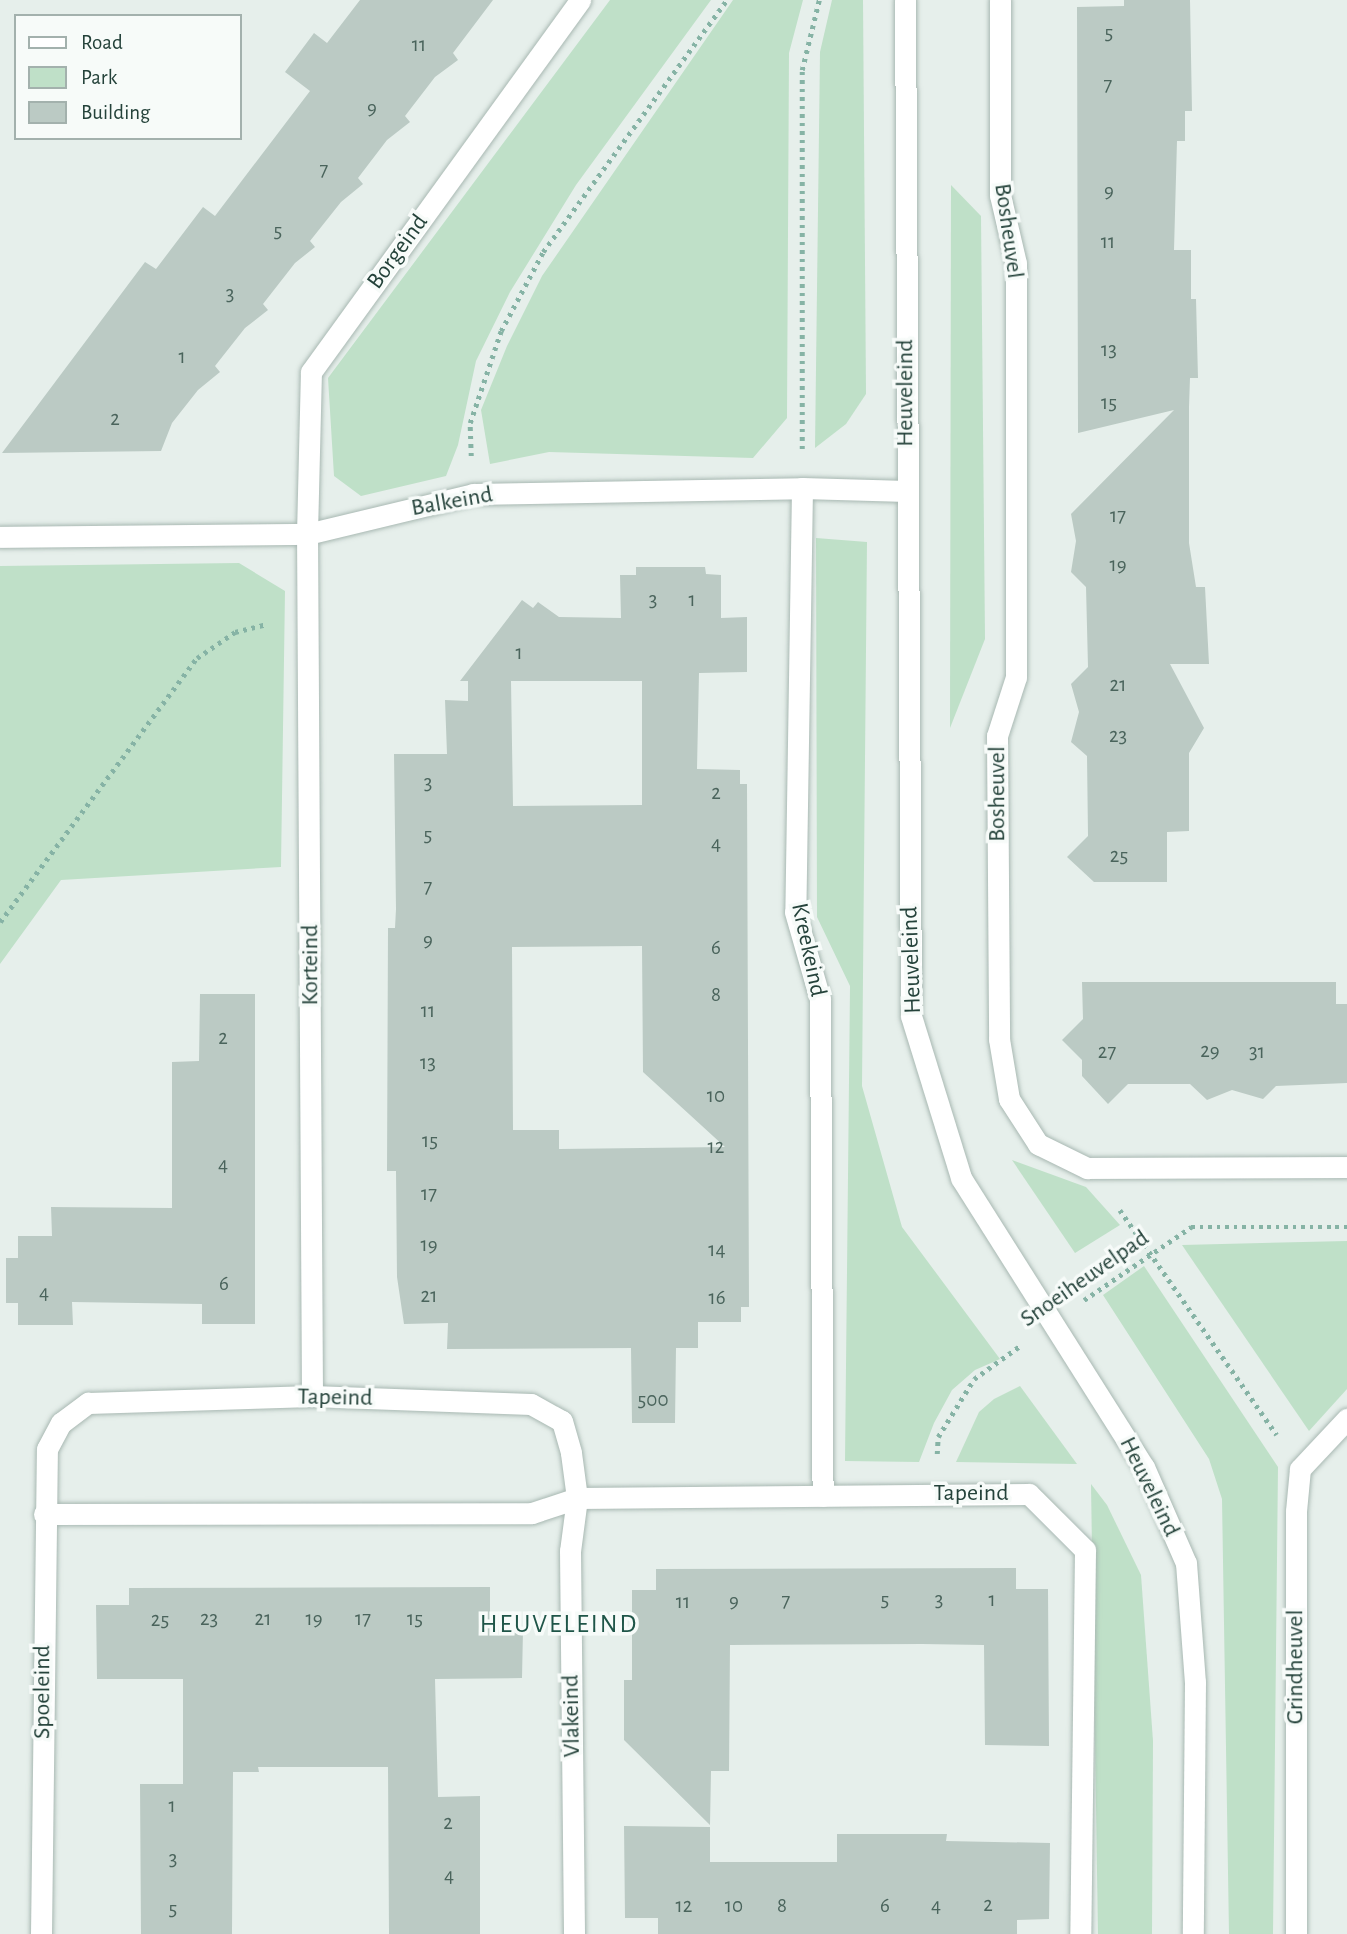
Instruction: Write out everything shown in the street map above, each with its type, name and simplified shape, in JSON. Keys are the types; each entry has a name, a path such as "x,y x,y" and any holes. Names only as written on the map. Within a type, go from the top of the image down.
{"street":[{"name":"Borgeind","path":"307,534 311,372 580,0"},
{"name":"Heuveleind","path":"905,0 911,1016 961,1178 1144,1467 1185,1563 1195,1682 1193,1934"},
{"name":"Bosheuvel","path":"1000,0 1000,195 1016,263 1016,677 998,736 999,1039 1009,1099 1038,1144 1087,1168 1347,1167"},
{"name":"Balkeind","path":"0,537 307,534 473,494 802,488 907,491"},
{"name":"Kreekeind","path":"802,488 795,912 820,999 823,1496"},
{"name":"Korteind","path":"307,534 312,1396"},
{"name":"Tapeind","path":"47,1449 61,1423 88,1403 312,1396 531,1404 562,1421 571,1453 577,1498"},
{"path":"1300,1469 1347,1419"},
{"name":"Spoeleind","path":"41,1934 44,1514 47,1449"},
{"name":"Grindheuvel","path":"1296,1934 1296,1511 1300,1469"},
{"name":"Tapeind","path":"44,1514 532,1513 577,1498 1029,1494 1085,1550 1080,1934"},
{"name":"Vlakeind","path":"574,1934 570,1550 577,1498"}],"path":[{"path":"473,494 470,423 500,331 543,253 727,0"},
{"path":"802,488 802,70 819,0"},
{"path":"0,922 197,658 234,632 264,624 309,627"},
{"path":"1087,1168 1152,1252 1300,1469"},
{"name":"Snoeiheuvelpad","path":"934,1493 938,1437 974,1379 1152,1252 1191,1227 1347,1227"}],"green space":[{"path":"610,0 711,0 576,185 510,292 476,361 458,445 446,476 361,496 334,476 328,378"},
{"path":"733,0 803,0 789,53 787,418 753,458 549,452 490,464 481,410 507,346 542,276"},
{"path":"832,0 863,0 866,394 846,424 815,448 820,52"},
{"path":"951,185 981,216 985,639 950,728"},
{"path":"816,538 867,542 862,1086 902,1227 1000,1359 975,1370 952,1390 934,1423 919,1462 845,1461 850,986 817,917"},
{"path":"239,563 285,591 281,867 61,880 0,964 0,566"},
{"path":"1012,1160 1086,1187 1120,1225 1075,1253"},
{"path":"1347,1241 1347,1389 1309,1431 1182,1245"},
{"path":"1144,1266 1278,1467 1273,1934 1229,1934 1222,1499 1209,1459 1103,1295"},
{"path":"1020,1386 1077,1464 956,1462 979,1412 994,1399"},
{"path":"1091,1484 1107,1505 1141,1575 1153,1741 1152,1934 1098,1934"}],"building":[{"path":"360,0 493,0 453,53 458,60 435,77 405,116 410,122 387,140 358,178 363,184 341,202 310,241 315,247 295,263 263,304 268,310 245,328 215,366 220,372 198,390 172,423 161,451 2,453 145,262 156,269 203,207 215,216 310,91 285,72 314,33 327,43"},
{"path":"1124,0 1190,0 1192,111 1185,111 1185,141 1177,141 1174,250 1191,250 1191,299 1196,299 1198,378 1190,378 1189,543 1196,587 1205,587 1209,664 1170,664 1204,728 1189,753 1189,831 1167,832 1167,882 1094,882 1067,857 1088,836 1087,756 1071,742 1079,712 1071,684 1088,667 1086,587 1071,572 1076,541 1071,514 1174,410 1078,433 1077,7 1124,6"},
{"path":"636,567 705,567 706,574 721,575 721,618 747,617 747,672 699,673 697,769 740,770 740,784 747,784 749,1307 741,1307 741,1322 698,1322 698,1348 676,1348 675,1423 632,1423 631,1348 447,1349 448,1323 404,1324 397,1277 396,1171 387,1171 388,928 395,928 396,909 394,754 447,754 445,700 468,701 468,681 460,681 522,600 533,608 538,602 559,617 621,618 620,575 636,575","holes":["511,681 642,681 642,805 513,806","642,946 643,1072 725,1147 559,1149 559,1130 513,1130 512,947"]},
{"path":"1082,982 1336,982 1336,1004 1347,1004 1347,1083 1276,1086 1263,1099 1232,1090 1207,1100 1190,1084 1128,1084 1108,1104 1082,1076 1082,1060 1062,1040 1083,1019"},
{"path":"200,994 255,994 255,1324 202,1324 202,1304 72,1302 73,1325 18,1325 18,1303 6,1303 6,1258 18,1258 18,1236 52,1236 51,1207 172,1208 172,1062 199,1061"},
{"path":"1016,1568 1016,1589 1048,1589 1049,1746 985,1745 984,1645 922,1644 730,1645 729,1771 711,1771 710,1825 624,1740 624,1680 632,1680 632,1590 656,1590 656,1569"},
{"path":"490,1587 490,1630 523,1630 522,1678 435,1679 438,1797 480,1796 480,1934 389,1934 388,1767 258,1767 259,1772 233,1772 232,1934 141,1934 140,1784 183,1784 183,1679 97,1679 96,1605 129,1605 129,1588"},
{"path":"624,1826 710,1827 710,1862 837,1862 837,1834 947,1834 946,1841 1050,1843 1049,1919 1017,1920 1017,1934 658,1934 658,1918 625,1918"}],"district":[{"name":"HEUVELEIND","path":"559,1625"}]}
